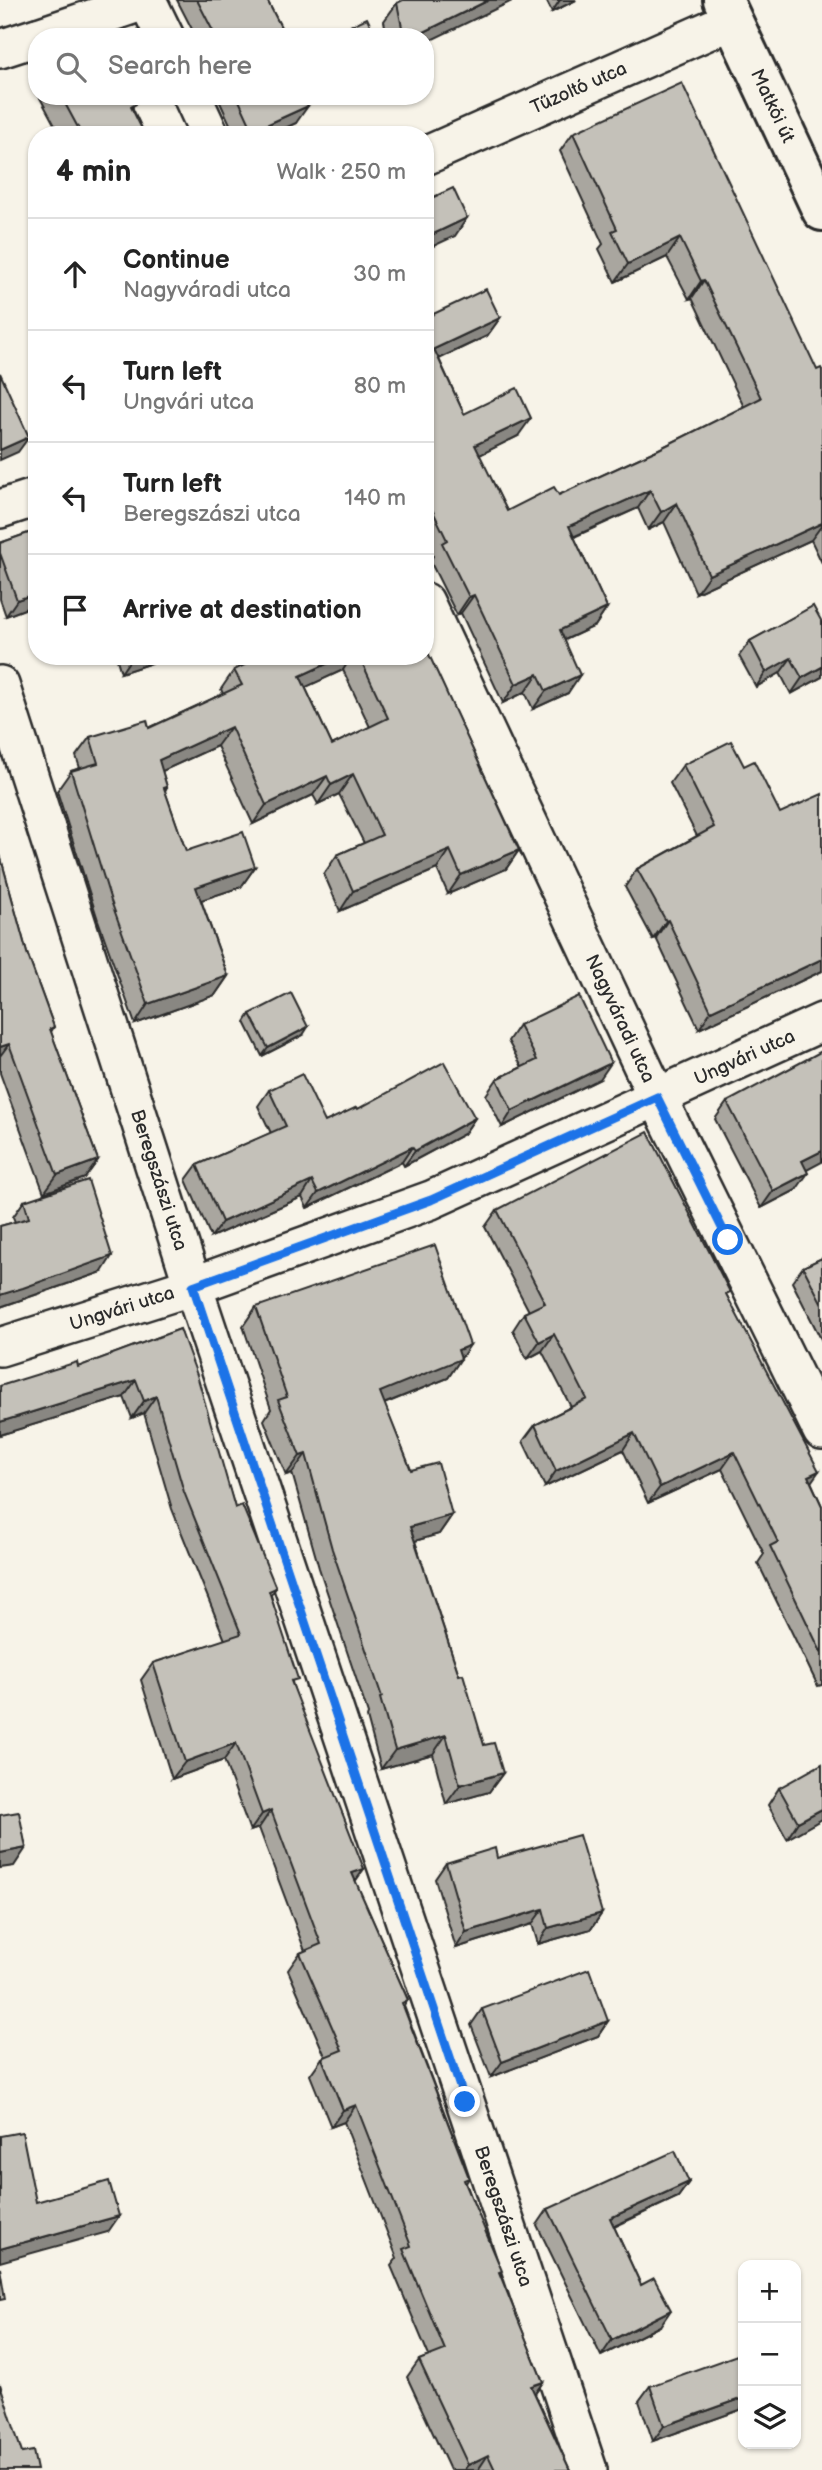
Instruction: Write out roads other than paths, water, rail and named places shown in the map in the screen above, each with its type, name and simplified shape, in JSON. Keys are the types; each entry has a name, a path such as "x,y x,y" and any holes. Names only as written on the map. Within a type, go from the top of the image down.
{"street":[{"path":"64,28 147,0 160,28"},
{"name":"Tűzoltó utca","path":"434,152 727,10"},
{"name":"Matkói út","path":"727,10 822,211"},
{"path":"0,49 28,40"},
{"path":"196,105 206,126"},
{"path":"0,509 28,500"},
{"name":"Nagyváradi utca","path":"434,621 657,1097 822,1431"},
{"name":"Beregszászi utca","path":"0,685 193,1286 588,2470"},
{"name":"Ungvári utca","path":"0,1347 193,1286 431,1200 822,1022"}]}
